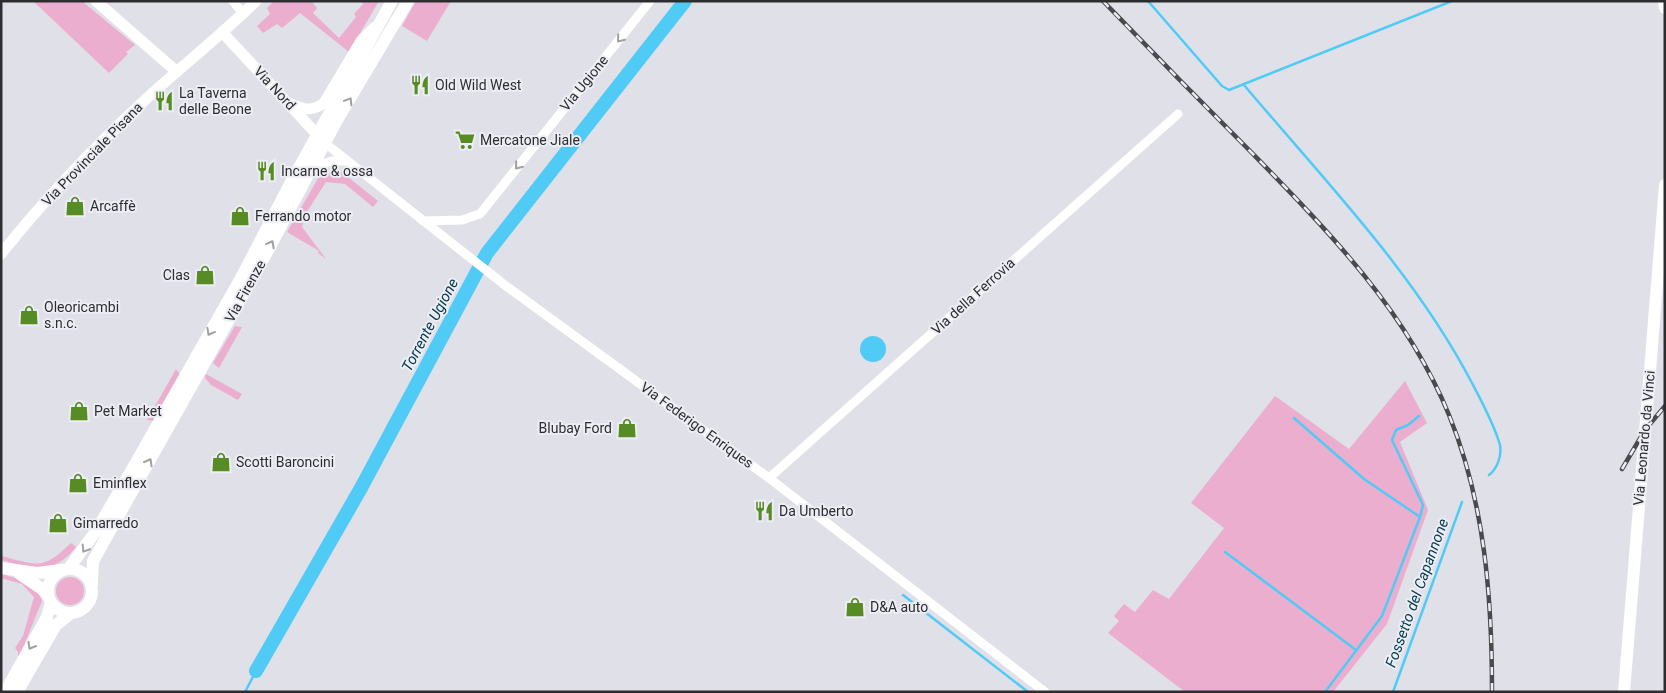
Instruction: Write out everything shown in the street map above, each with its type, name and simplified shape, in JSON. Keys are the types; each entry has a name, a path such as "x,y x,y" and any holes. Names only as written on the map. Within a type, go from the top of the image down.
{"main road":[{"name":"Via Firenze","path":"92,584 93,561 266,254 312,167 321,140 392,1"},
{"name":"Via Firenze","path":"66,569 82,554 123,486 321,140 408,1"},
{"path":"1664,1 1665,8"},
{"name":"Via Leonardo da Vinci","path":"1624,692 1665,185"},
{"path":"1,568 37,573 66,569 80,570 92,584 90,602 81,610 71,613 56,625 17,692"},
{"path":"5,692 47,617 50,581 66,569"},
{"path":"15,571 34,583 59,610 71,613"}],"street":[{"path":"96,1 177,72"},
{"path":"233,1 244,14"},
{"name":"Via Provinciale Pisana","path":"1,254 70,174 177,72 223,34 256,1"},
{"name":"Via Ugione","path":"423,221 462,220 480,214 650,1"},
{"name":"Via Firenze","path":"288,101 296,106 309,109 318,108 324,103 361,41 381,20"},
{"name":"Via Nord","path":"223,34 288,101 321,140"},
{"name":"Via della Ferrovia","path":"769,478 1178,114"},
{"name":"Via Federigo Enriques","path":"321,140 506,286 769,478 1046,692"},
{"path":"312,167 332,161 346,161"}],"shaded area":[{"path":"33,1 82,1 135,45 126,52 128,54 109,73"},
{"path":"274,1 314,1 313,3 317,8 313,13 339,38 356,17 354,14 363,4 361,1 379,1 349,52 300,13 282,28 277,24 263,33 257,26 270,14 267,8"},
{"path":"416,1 451,1 427,41 402,26"},
{"path":"339,170 378,201 373,207 345,184 326,182 305,215 302,227 326,259 318,253 319,251 287,232 320,175"},
{"path":"235,326 242,327 219,368 213,363"},
{"path":"176,369 180,375 154,421 147,420"},
{"path":"206,374 242,394 238,400 211,385 205,378"},
{"path":"1405,381 1427,423 1400,442 1428,510 1387,624 1333,692 1185,692 1108,633 1119,621 1114,616 1124,604 1135,612 1153,590 1169,599 1224,528 1191,503 1275,396 1349,449"},
{"path":"71,543 76,547 59,563 51,566 42,568 23,566 1,560 1,556 23,562 46,562"},
{"path":"1,574 31,586 40,595 42,601 18,660 18,652 15,648 23,636 34,597 22,584 1,578"},
{"path":"70,577 80,581 84,591 80,601 70,605 60,601 56,591 60,581"}],"water":[{"path":"873,336 882,340 886,349 882,358 873,362 864,358 860,349 864,340"}],"waterway":[{"name":"Torrente Ugione","path":"256,671 361,488 487,253 685,1"},
{"path":"1148,1 1222,86 1229,90 1452,1"},
{"path":"1244,85 1366,228 1423,303 1449,342 1484,405 1500,445 1498,462 1489,475"},
{"path":"1325,692 1382,616 1420,517 1423,505 1392,440 1396,430 1408,425 1419,416"},
{"path":"1294,418 1364,479 1420,517"},
{"name":"Fossetto del Capannone","path":"1393,692 1462,502"},
{"path":"1225,552 1356,650"},
{"path":"903,595 1028,692"},
{"name":"Torrente Ugione","path":"245,692 256,671"}],"railway":[{"path":"1103,1 1338,244 1389,308 1432,377 1461,448 1471,482 1478,517 1488,586 1492,692"},
{"path":"1622,469 1645,430 1665,406"}],"place":[{"name":"Old Wild West","path":"420,85"},
{"name":"La Taverna delle Beone","path":"164,101"},
{"name":"Mercatone Jiale","path":"465,140"},
{"name":"Incarne & ossa","path":"266,171"},
{"name":"Arcaffè","path":"75,206"},
{"name":"Ferrando motor","path":"240,216"},
{"name":"Clas","path":"205,275"},
{"name":"Oleoricambi s.n.c.","path":"29,315"},
{"name":"Pet Market","path":"79,411"},
{"name":"Blubay Ford","path":"627,428"},
{"name":"Scotti Baroncini","path":"221,462"},
{"name":"Eminflex","path":"78,483"},
{"name":"Da Umberto","path":"764,511"},
{"name":"Gimarredo","path":"58,523"},
{"name":"D&A auto","path":"855,607"}]}
